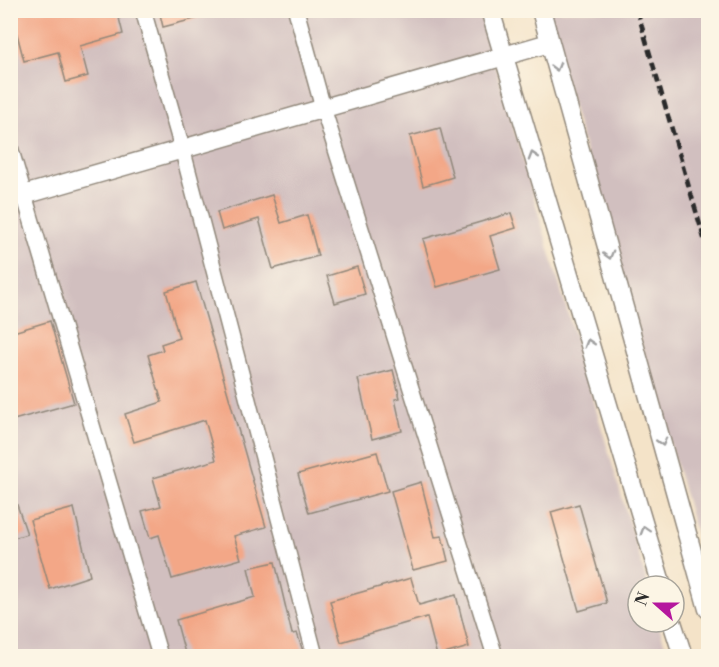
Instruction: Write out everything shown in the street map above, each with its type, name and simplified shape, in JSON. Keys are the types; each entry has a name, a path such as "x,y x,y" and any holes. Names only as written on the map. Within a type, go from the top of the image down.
{"street":[{"path":"143,10 182,148 315,657"},
{"path":"296,10 323,108 495,657"},
{"path":"490,10 658,574"},
{"path":"541,10 708,609"},
{"path":"17,197 549,43"},
{"path":"10,147 17,197 160,657"},
{"path":"676,634 683,657"}],"shaded area":[{"path":"10,11 479,11 644,574 626,574 626,634 662,634 668,656 11,656"},
{"path":"545,11 708,11 708,575"}],"building":[{"path":"10,10 117,10 123,34 80,46 88,76 66,82 58,52 24,61 17,34 10,36"},
{"path":"159,10 205,10 206,16 163,27"},
{"path":"440,128 453,177 423,186 410,136"},
{"path":"272,195 281,223 307,215 318,256 273,269 259,219 222,230 217,212"},
{"path":"511,213 516,228 490,236 500,269 437,287 423,239"},
{"path":"357,267 365,294 335,303 327,276"},
{"path":"196,282 266,527 234,536 241,559 172,579 159,535 150,538 142,511 161,506 153,478 216,460 205,420 134,442 125,414 162,402 148,355 163,350 161,344 179,338 166,291"},
{"path":"50,321 74,403 10,421 10,333"},
{"path":"393,370 400,398 395,399 402,431 372,439 358,379"},
{"path":"377,452 388,491 309,513 298,474"},
{"path":"421,482 435,537 442,536 448,561 413,570 391,491"},
{"path":"10,493 13,493 27,534 10,539"},
{"path":"579,504 607,603 579,611 551,512"},
{"path":"74,508 90,576 50,589 30,520"},
{"path":"275,562 292,634 297,633 305,657 186,657 176,620 255,597 248,568"},
{"path":"411,578 419,605 456,595 469,647 437,656 427,617 341,642 330,601"}],"railway":[{"path":"637,10 708,252"}]}
